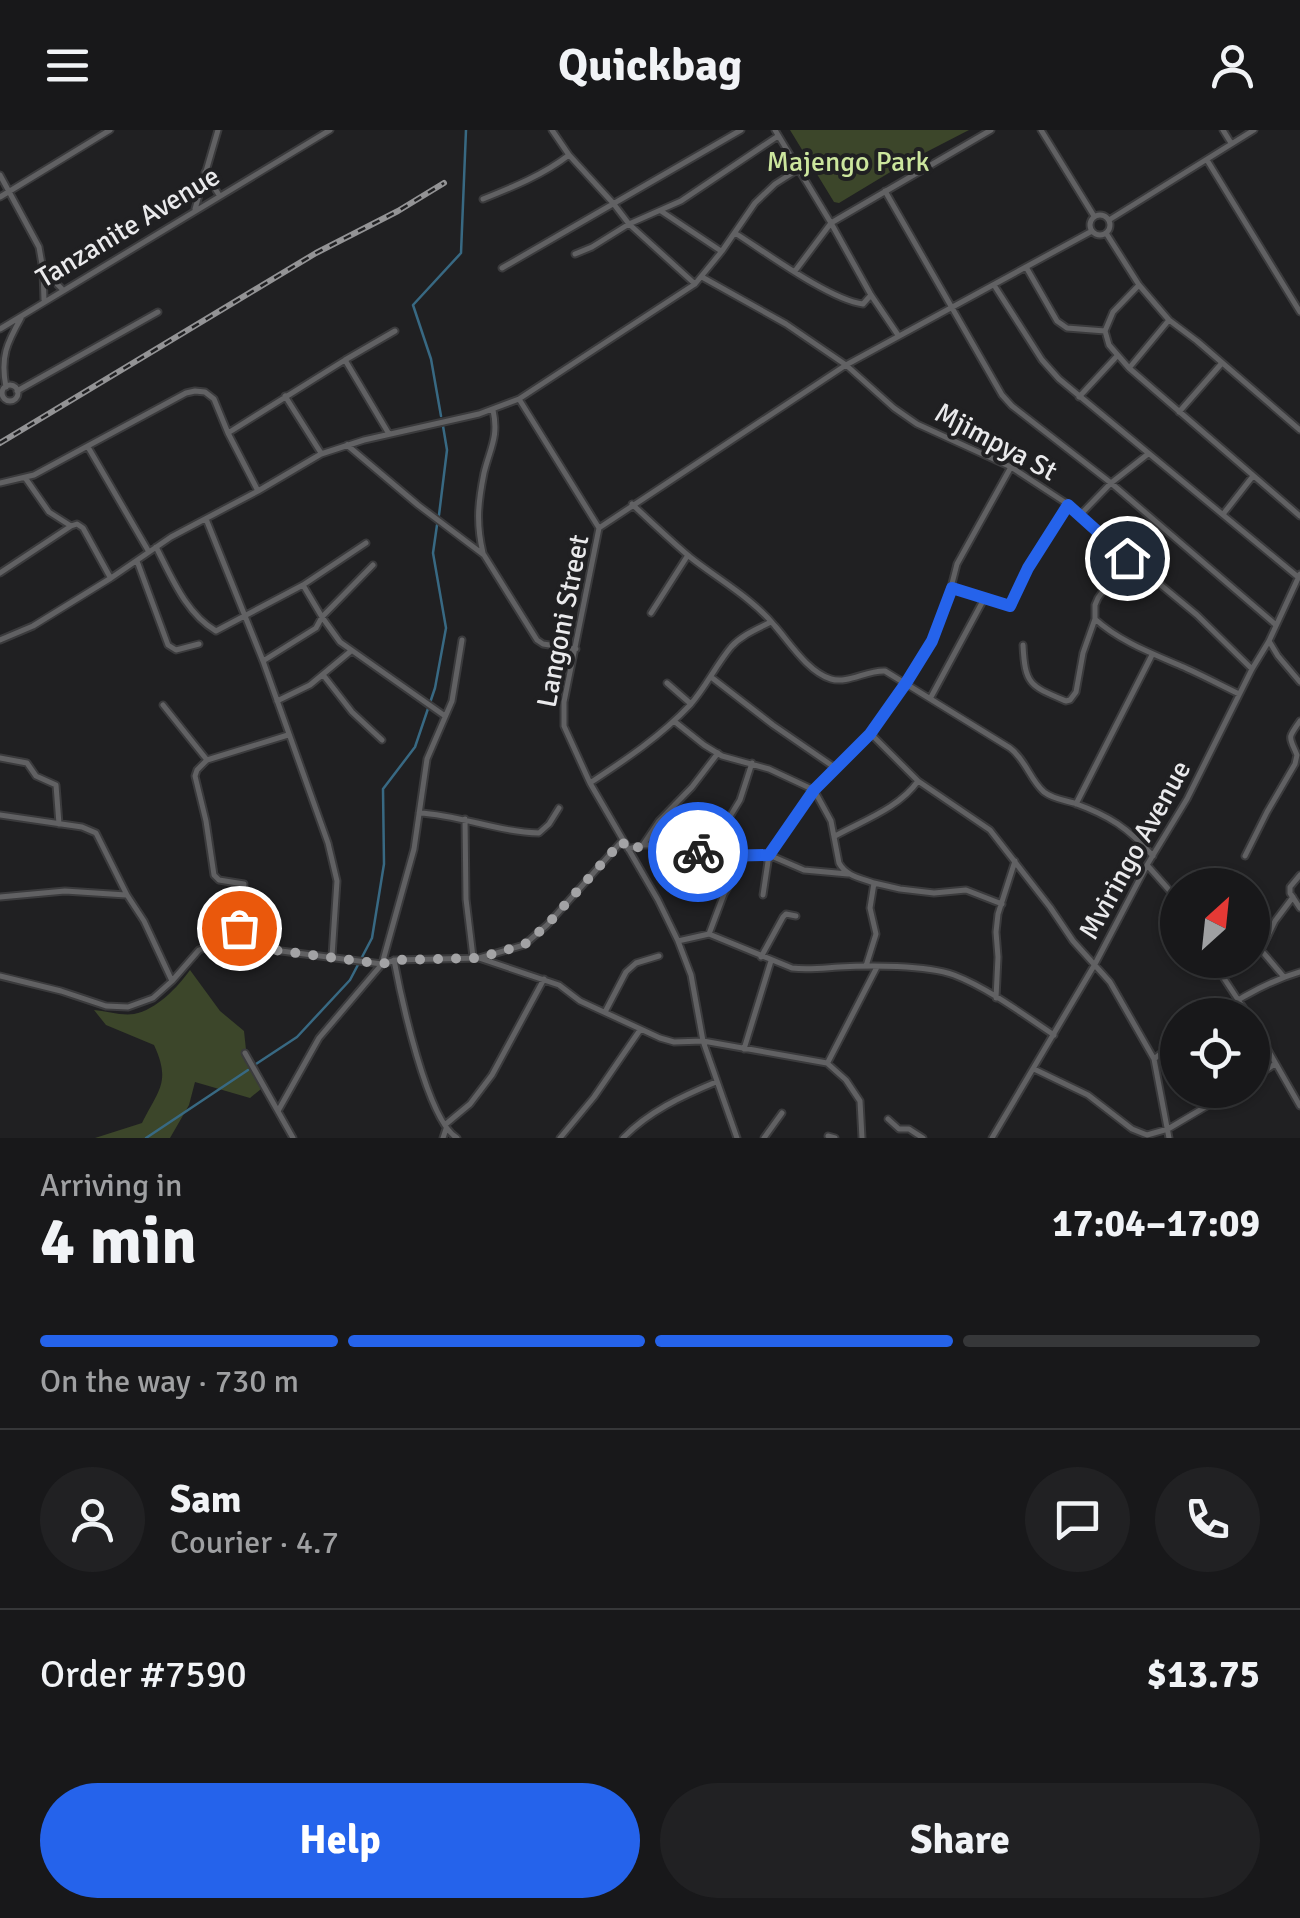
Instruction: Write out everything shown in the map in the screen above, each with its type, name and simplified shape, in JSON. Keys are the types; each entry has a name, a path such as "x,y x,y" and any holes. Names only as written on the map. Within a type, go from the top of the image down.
{"street":[{"path":"0,197 110,130"},
{"path":"194,211 218,130"},
{"name":"Tanzanite Avenue","path":"0,329 330,130"},
{"path":"552,130 568,155 628,224 694,284"},
{"path":"502,268 741,130"},
{"path":"795,271 831,223 992,130"},
{"path":"1042,130 1094,216"},
{"path":"1223,130 1231,143"},
{"path":"1108,220 1254,130"},
{"path":"575,254 628,224 661,211 776,133 898,335"},
{"path":"483,199 526,181 568,155"},
{"path":"1208,160 1300,312"},
{"path":"0,640 33,626 156,547 321,454 493,410 519,399 694,284 756,203 797,170"},
{"path":"205,172 219,195"},
{"path":"0,175 38,247 44,270 44,300"},
{"path":"885,191 1002,395 1276,626"},
{"path":"661,211 722,252"},
{"path":"1094,216 1105,216 1108,220 1106,233 1092,231 1094,216"},
{"name":"Langoni Street","path":"737,1138 703,1042 691,975 678,941 590,783 564,726 564,702 599,528 846,365 1092,231"},
{"path":"735,233 851,302 863,304 871,295"},
{"path":"1106,233 1139,285 1169,320 1300,430"},
{"path":"1026,266 1057,321 1067,328 1104,331"},
{"path":"44,270 62,290"},
{"name":"Mjimpya St","path":"702,276 775,316 846,365 917,424 1011,467 1068,505 1197,615 1252,669"},
{"path":"1139,285 1113,312 1104,331 1116,356 1300,516"},
{"path":"994,286 1042,360 1078,396 1299,575"},
{"path":"23,316 2,355 0,365 6,386 2,401 15,400 18,391 158,312"},
{"path":"1129,368 1169,320"},
{"path":"228,433 395,331"},
{"path":"1078,396 1116,356"},
{"path":"344,360 389,434"},
{"path":"1179,412 1222,363"},
{"path":"6,386 18,391"},
{"path":"0,483 26,479 195,391 214,399 258,491"},
{"path":"285,396 321,454"},
{"path":"519,399 599,528"},
{"path":"493,410 494,447 485,468 477,516 484,555 537,640 576,648"},
{"path":"347,445 484,555"},
{"path":"88,447 148,552"},
{"path":"1080,515 1110,483 1148,454"},
{"path":"764,894 769,855 814,790 870,734 932,641 957,564 1011,467"},
{"path":"1224,513 1253,476"},
{"path":"26,479 49,512 71,526"},
{"path":"632,504 688,555 750,599 806,661 832,679 885,671 1021,756 1043,791 1123,825 1153,856"},
{"path":"952,588 1010,606 1028,568 1068,505"},
{"path":"206,519 262,660 334,862 332,956"},
{"path":"0,573 77,524 111,578"},
{"path":"156,547 178,591 216,630 303,585 366,543"},
{"path":"651,612 688,555"},
{"path":"1023,645 1028,678 1034,686 1070,700 1076,692 1095,620 1095,605 1127,558"},
{"path":"136,561 168,645 176,650 199,644"},
{"path":"262,660 316,628 373,565"},
{"name":"Mviringo Avenue","path":"992,1138 1096,964 1147,865 1187,799 1270,641 1299,575"},
{"path":"303,585 340,642 445,716"},
{"path":"931,698 984,599"},
{"path":"1095,620 1152,655 1239,694"},
{"path":"590,783 674,720 691,704 732,647 746,634 771,622"},
{"path":"278,1111 319,1038 382,964 414,849 427,759 452,701 462,640"},
{"path":"1270,641 1300,682"},
{"path":"277,701 304,690 351,651"},
{"path":"1076,804 1152,655"},
{"path":"324,676 352,712 382,740"},
{"path":"711,677 834,768"},
{"path":"666,683 691,704"},
{"path":"163,704 207,760"},
{"path":"674,720 718,753 814,790 835,836 839,863 848,874"},
{"path":"1245,856 1295,764 1298,755 1289,741 1300,721"},
{"path":"870,734 918,781 990,830 1073,941 1096,964 1154,1059 1169,1138"},
{"path":"242,946 238,921 244,884 214,876 196,783 197,770 207,760 288,735"},
{"path":"643,845 659,820 692,788 718,753"},
{"path":"0,758 26,763 36,776 56,784 59,824"},
{"path":"728,856 721,831 740,800 752,763"},
{"path":"835,836 898,802 918,781"},
{"path":"419,813 444,814 513,831 539,833 558,808"},
{"path":"0,815 82,827 96,834 172,982"},
{"path":"466,819 466,899 476,958"},
{"path":"0,976 118,1007 147,1002 172,982 199,950 212,945 382,964 394,960 476,958 524,945 547,925 622,841"},
{"path":"628,850 643,845 676,846 714,856 769,855 804,870 848,874 900,890 966,890 1002,904"},
{"path":"709,934 724,894 746,855"},
{"path":"996,998 998,914 1016,861"},
{"path":"1147,865 1160,880"},
{"path":"1300,876 1290,888 1300,908"},
{"path":"866,966 876,934 870,908 874,884"},
{"path":"0,897 66,891 128,896"},
{"path":"1284,977 1262,950 1275,921 1293,897"},
{"path":"761,957 784,917 796,916"},
{"path":"678,941 709,934 771,961 807,970 866,966 944,973 996,998 1054,1035"},
{"path":"605,1012 626,972 659,956"},
{"path":"476,958 559,985 580,1001 674,1042 703,1042 827,1063 860,1100 862,1138"},
{"path":"394,960 426,1084 443,1133"},
{"path":"744,1050 771,961"},
{"path":"827,1063 877,967"},
{"path":"1242,998 1300,972"},
{"path":"443,1133 492,1075 544,979"},
{"path":"560,1138 640,1030"},
{"path":"246,1053 293,1138"},
{"path":"1154,1059 1160,1054"},
{"path":"1270,1054 1300,1106"},
{"path":"1270,1068 1276,1064"},
{"path":"1034,1068 1088,1095 1147,1135 1168,1129 1204,1108"},
{"path":"622,1138 682,1096 716,1082"},
{"path":"764,1138 782,1112"},
{"path":"888,1120 898,1129 909,1129 923,1138"},
{"path":"443,1133 457,1138"}],"green space":[{"name":"Majengo Park","path":"790,130 969,130 839,203 834,202"},
{"path":"190,970 220,1011 244,1031 247,1059 261,1089 250,1098 195,1082 189,1105 170,1138 95,1138 142,1123 161,1085 162,1068 154,1045 106,1025 94,1010 142,1012 166,997"}],"waterway":[{"path":"441,416 431,359 413,305 461,253 466,130"},
{"path":"439,515 447,450 443,426"},
{"path":"256,1064 297,1037 350,980 372,938 384,864 383,789 415,747 435,688 446,628 433,553 437,525"},
{"path":"146,1138 248,1070"}],"railway":[{"path":"0,443 316,253 444,183"}],"way so far":[{"path":"239,928 242,946 382,964 396,960 478,958 524,945 547,925 622,841 628,850 663,845 698,852"}],"route":[{"path":"698,852 714,856 769,855 814,790 870,734 906,683 932,641 952,588 1010,606 1028,568 1068,505 1127,558"}]}
